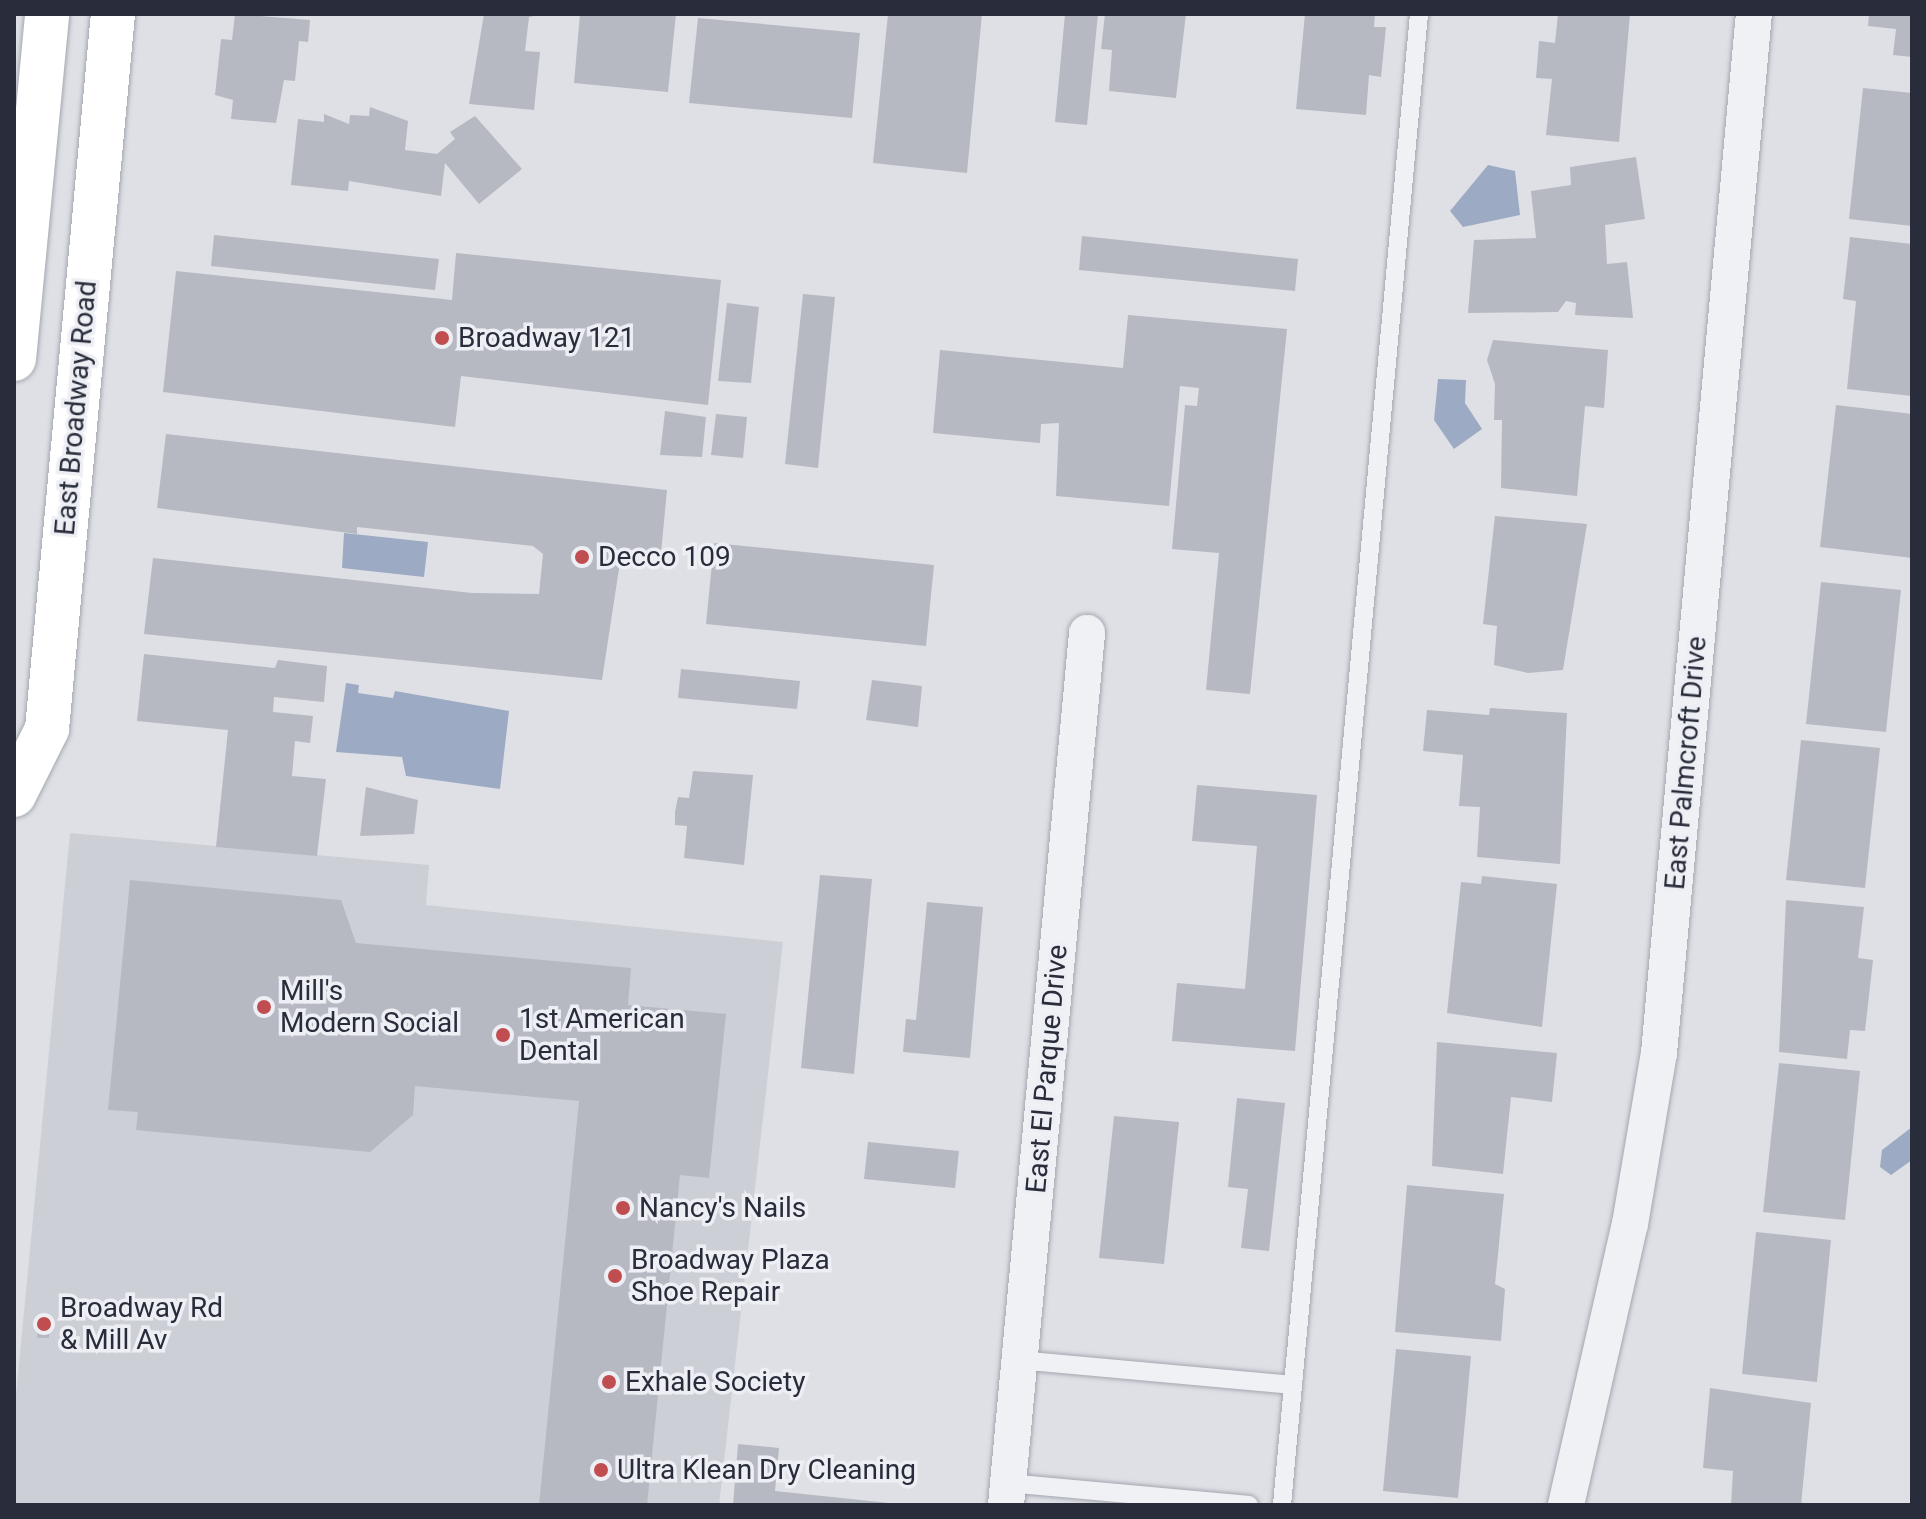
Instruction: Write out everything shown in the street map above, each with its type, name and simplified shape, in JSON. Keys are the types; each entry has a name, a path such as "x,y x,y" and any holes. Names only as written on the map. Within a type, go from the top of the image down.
{"main road":[{"path":"14,359 47,14"},
{"name":"East Broadway Road","path":"14,795 47,729 113,14"}],"street":[{"name":"East Palmcroft Drive","path":"1566,1505 1630,1224 1659,1053 1754,14"},
{"name":"East El Parque Drive","path":"1007,1494 1087,633"}],"lane":[{"path":"1282,1505 1419,14"},
{"path":"1019,1360 1293,1385"},
{"path":"1007,1494 1249,1505"}],"shaded area":[{"path":"70,833 429,865 426,905 783,942 719,1505 14,1505 14,1416"}],"water":[{"path":"1488,165 1515,171 1520,215 1463,227 1450,211"},
{"path":"1438,379 1466,380 1465,403 1482,429 1454,449 1434,420"},
{"path":"344,533 428,542 424,577 342,568"},
{"path":"346,683 359,685 358,693 393,698 395,691 509,711 500,789 406,776 402,757 336,752"},
{"path":"1912,1127 1912,1160 1891,1175 1880,1167 1882,1150"}],"building":[{"path":"235,14 310,20 308,42 299,41 295,81 284,80 276,123 231,119 233,100 215,95 221,39 232,40"},
{"path":"484,14 544,14 529,17 525,51 540,52 534,110 469,104"},
{"path":"580,14 676,14 668,92 574,83"},
{"path":"888,14 982,14 967,173 873,163"},
{"path":"1065,14 1098,14 1087,125 1055,122"},
{"path":"1105,14 1186,14 1176,98 1109,91 1112,50 1101,49"},
{"path":"1305,14 1375,14 1374,27 1386,27 1381,77 1369,75 1366,115 1296,109"},
{"path":"1558,14 1630,14 1619,142 1546,135 1552,79 1536,78 1539,41 1555,43"},
{"path":"1869,14 1912,14 1912,57 1893,55 1896,29 1868,26"},
{"path":"698,18 860,33 852,118 689,103"},
{"path":"1863,88 1912,93 1912,226 1849,219"},
{"path":"370,107 408,121 405,150 437,154 455,139 450,132 475,116 522,169 479,204 445,163 441,196 349,181 348,191 291,185 298,119 324,122 324,114 349,124 350,115 369,116"},
{"path":"1636,157 1645,219 1605,225 1607,264 1627,262 1633,318 1575,315 1576,303 1566,301 1558,312 1468,313 1474,240 1536,238 1531,191 1571,185 1570,167"},
{"path":"214,235 439,259 435,290 211,266"},
{"path":"1082,236 1298,259 1295,291 1079,270"},
{"path":"1850,237 1912,244 1912,396 1847,389 1856,301 1843,299"},
{"name":"Broadway 121","path":"456,253 721,280 708,405 461,376 455,427 163,392 176,271 452,300"},
{"path":"803,294 835,297 818,468 785,464"},
{"path":"727,303 759,307 751,383 718,381"},
{"path":"1128,315 1287,329 1250,694 1206,690 1219,553 1172,549 1185,405 1197,406 1199,388 1180,386 1169,506 1056,496 1059,423 1041,424 1040,443 933,433 940,350 1123,368"},
{"path":"1493,340 1608,350 1604,408 1585,406 1577,496 1501,488 1502,420 1494,420 1495,384 1487,360"},
{"path":"1836,405 1912,414 1912,558 1820,547"},
{"path":"665,411 706,417 702,457 660,455"},
{"path":"716,414 747,417 743,458 711,455"},
{"name":"Decco 109","path":"166,434 667,490 661,553 622,549 602,680 144,634 153,558 472,593 539,594 543,554 533,546 357,527 357,534 157,508"},
{"path":"1495,516 1587,524 1563,670 1528,673 1494,665 1497,626 1483,624"},
{"path":"714,543 934,565 926,646 706,624"},
{"path":"1821,582 1901,590 1886,732 1806,724"},
{"path":"144,654 275,668 278,660 327,666 324,702 274,697 273,712 313,716 310,743 295,741 292,776 326,779 317,856 216,847 228,730 137,721"},
{"path":"681,669 800,681 797,709 678,698"},
{"path":"872,680 922,686 918,727 866,720"},
{"path":"1490,708 1567,713 1560,864 1477,857 1480,807 1459,806 1463,755 1423,751 1427,710 1489,715"},
{"path":"1801,740 1880,748 1865,888 1786,880"},
{"path":"693,771 753,775 744,865 684,858 687,826 675,825 675,812 678,797 689,798"},
{"path":"1197,785 1317,795 1295,1051 1172,1041 1177,983 1245,989 1257,846 1192,841"},
{"path":"366,787 418,800 414,834 360,836"},
{"path":"820,875 872,879 854,1074 801,1068"},
{"path":"1482,876 1557,884 1542,1027 1447,1013 1461,882 1481,884"},
{"path":"130,880 341,900 356,943 631,968 628,1005 726,1014 709,1178 680,1175 647,1505 539,1505 579,1101 415,1086 413,1115 370,1152 136,1130 138,1112 108,1110"},
{"path":"1786,900 1864,907 1858,958 1873,960 1865,1031 1850,1030 1847,1059 1779,1052"},
{"path":"927,902 983,907 970,1058 903,1052 906,1019 916,1020"},
{"path":"1437,1042 1557,1053 1552,1102 1511,1097 1503,1174 1432,1166"},
{"path":"1779,1063 1860,1071 1845,1220 1763,1212"},
{"path":"1237,1098 1285,1103 1269,1251 1241,1248 1248,1189 1228,1187"},
{"path":"1114,1116 1179,1122 1164,1264 1099,1258"},
{"path":"868,1142 959,1151 955,1188 864,1179"},
{"path":"1407,1185 1504,1194 1495,1284 1505,1289 1501,1341 1395,1332"},
{"path":"1756,1232 1831,1240 1817,1382 1742,1374"},
{"path":"39,1317 50,1317 49,1338 37,1338"},
{"path":"1396,1349 1471,1356 1458,1498 1383,1491"},
{"path":"1710,1388 1811,1403 1801,1505 1731,1505 1733,1471 1703,1468"},
{"path":"738,1444 779,1448 775,1491 908,1505 733,1505"}],"place":[{"name":"Broadway 121","path":"442,338"},
{"name":"Decco 109","path":"582,557"},
{"name":"Mill's Modern Social","path":"264,1007"},
{"name":"1st American Dental","path":"503,1035"},
{"name":"Nancy's Nails","path":"623,1208"},
{"name":"Broadway Plaza Shoe Repair","path":"615,1276"},
{"name":"Broadway Rd & Mill Av","path":"44,1324"},
{"name":"Exhale Society","path":"609,1382"},
{"name":"Ultra Klean Dry Cleaning","path":"601,1470"}]}
